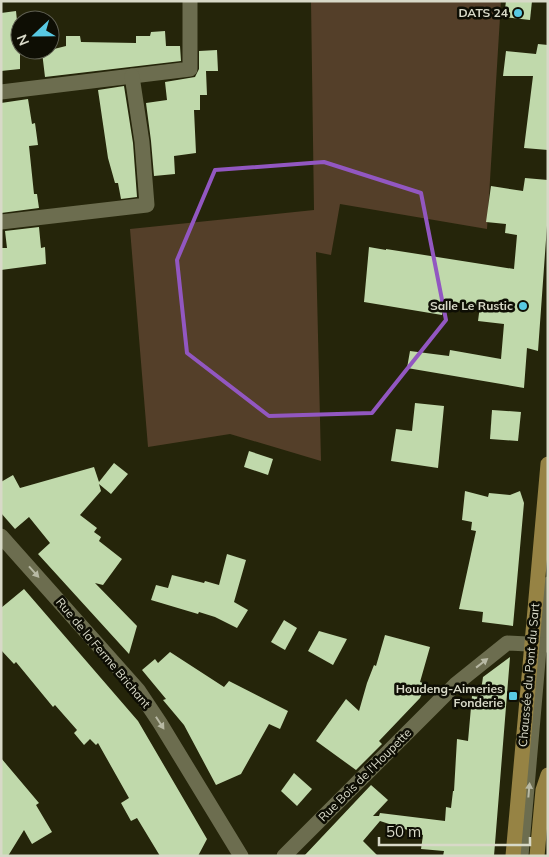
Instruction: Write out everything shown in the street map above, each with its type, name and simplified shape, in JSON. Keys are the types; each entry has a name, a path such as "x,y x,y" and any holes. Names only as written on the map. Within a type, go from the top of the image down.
{"main road":[{"name":"Chaussée du Pont du Sart","path":"513,856 540,644 548,464"},
{"path":"537,856 543,790 548,775"}],"street":[{"path":"1,92 190,69 190,1"},
{"path":"1,222 147,205 142,142 132,76"},
{"name":"Rue de la Ferme Brichant","path":"1,536 138,690 241,856"},
{"name":"Rue Bois de l'Houpette","path":"284,856 456,684 507,643 540,644"}],"lane":[{"path":"524,856 540,644 548,581"}],"highlighted area":[{"path":"324,162 421,193 446,320 372,413 269,416 187,353 177,260 215,170"}],"shaded area":[{"path":"311,1 501,1 487,229 340,204 331,255 316,252 321,461 230,434 148,447 130,229 314,210"}],"building":[{"name":"DATS 24","path":"506,1 532,1 530,20 504,17"},
{"path":"10,12 10,60 20,60 20,69 1,71 1,13"},
{"path":"165,31 166,46 180,46 181,61 45,77 43,60 60,60 60,48 66,46 66,36 80,36 81,42 136,43 136,36 150,36 151,32"},
{"path":"538,44 548,45 548,150 524,148 533,76 503,76 506,51 536,54"},
{"path":"217,50 218,71 206,71 207,95 200,95 200,110 194,110 196,153 174,156 175,174 154,176 146,103 167,100 165,82 195,77 199,69 199,51"},
{"path":"124,86 133,143 137,197 121,199 118,183 115,183 108,158 98,90"},
{"path":"28,99 32,124 35,123 38,145 29,146 34,194 37,194 39,208 1,213 1,103"},
{"path":"525,178 548,180 548,212 538,351 527,348 524,388 407,368 410,351 449,356 450,350 501,359 504,324 478,321 480,306 445,301 442,315 364,302 369,247 514,269 517,235 505,233 506,224 486,222 491,186 523,191"},
{"path":"39,227 41,248 45,247 46,264 1,270 1,248 7,248 5,231"},
{"path":"415,403 444,406 438,468 391,461 396,429 412,431"},
{"path":"492,410 521,412 518,441 490,439"},
{"path":"249,451 273,459 268,475 244,467"},
{"path":"114,463 128,474 111,494 99,484 101,491 80,515 97,528 94,532 101,537 99,541 122,559 103,585 95,583 137,626 129,654 38,554 50,543 29,517 15,529 1,513 1,482 13,475 20,488 94,467 99,482"},
{"path":"465,491 488,497 489,493 510,495 520,491 524,503 513,626 482,622 483,612 459,609 476,531 471,530 472,522 462,520"},
{"path":"227,554 246,560 234,602 248,610 237,628 215,617 151,600 156,585 168,588 172,575 219,585"},
{"path":"24,589 138,721 207,839 198,856 160,856 137,818 131,821 121,803 129,798 98,743 96,745 90,739 84,745 74,733 77,730 55,705 53,707 16,662 14,664 1,650 1,608"},
{"path":"284,620 297,628 285,650 271,642"},
{"path":"319,631 347,639 333,665 308,651"},
{"path":"385,635 430,647 420,682 426,684 420,698 379,741 382,744 356,770 316,741 346,699 359,711 367,683 374,665 376,666"},
{"path":"170,652 224,687 229,681 288,711 280,729 269,724 241,774 216,785 184,725 163,700 166,699 142,670 155,659 158,663"},
{"path":"510,657 494,856 443,856 444,851 421,849 423,835 380,821 363,841 378,856 304,856 371,785 388,800 373,816 379,816 380,813 445,821 446,807 451,808 454,791 457,739 468,741 472,696 480,697 483,677"},
{"path":"1,758 39,803 36,805 52,832 32,844 24,830 8,856 1,856"},
{"path":"294,773 312,789 297,806 281,791"}],"place":[{"name":"DATS 24","path":"518,13"},
{"name":"Salle Le Rustic","path":"523,306"},
{"name":"Houdeng-Aimeries Fonderie","path":"513,696"}]}
